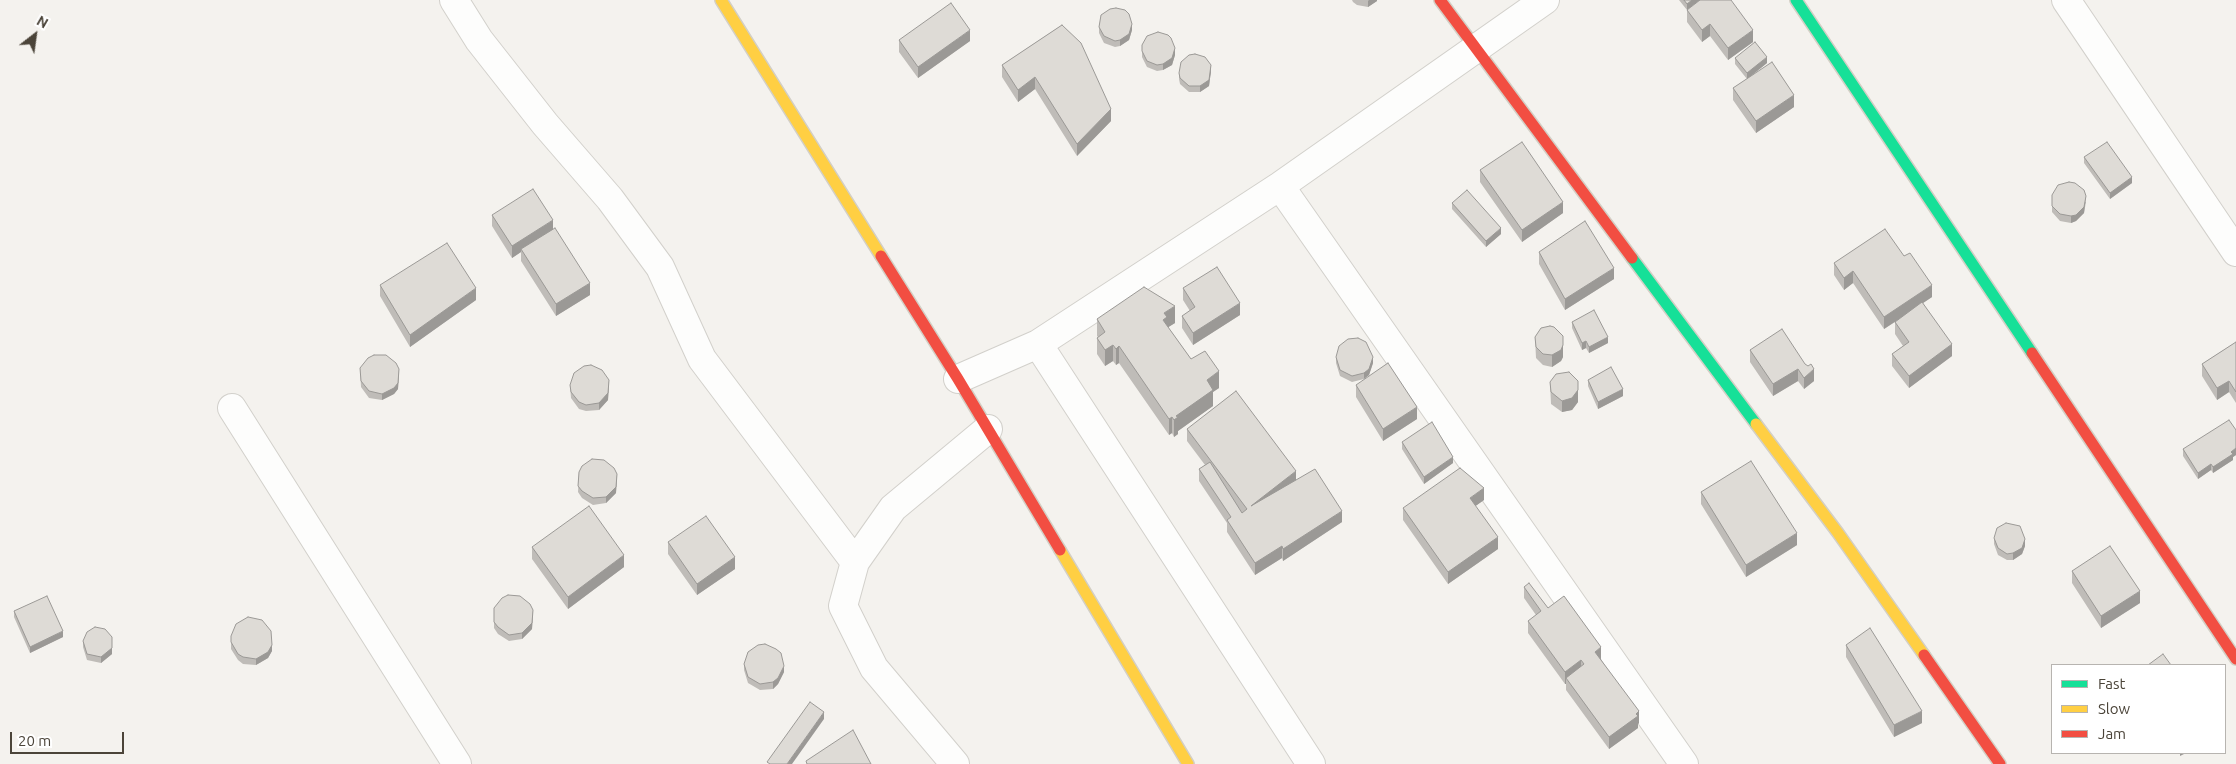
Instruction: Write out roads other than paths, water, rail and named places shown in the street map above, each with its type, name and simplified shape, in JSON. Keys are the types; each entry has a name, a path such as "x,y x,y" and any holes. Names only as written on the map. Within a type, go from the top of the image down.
{"street":[{"path":"454,0 478,40 545,124 610,199 654,260 702,359 855,562"},
{"path":"721,0 958,379 1188,764"},
{"path":"1440,0 1838,533 2000,764"},
{"path":"958,379 1038,344 1280,186 1545,0"},
{"path":"1796,0 2236,659"},
{"path":"2066,0 2236,252"},
{"path":"1280,186 1684,764"},
{"path":"1038,344 1311,764"},
{"path":"232,408 457,764"},
{"path":"955,764 874,668 843,606 855,562 893,508 988,429"}]}
